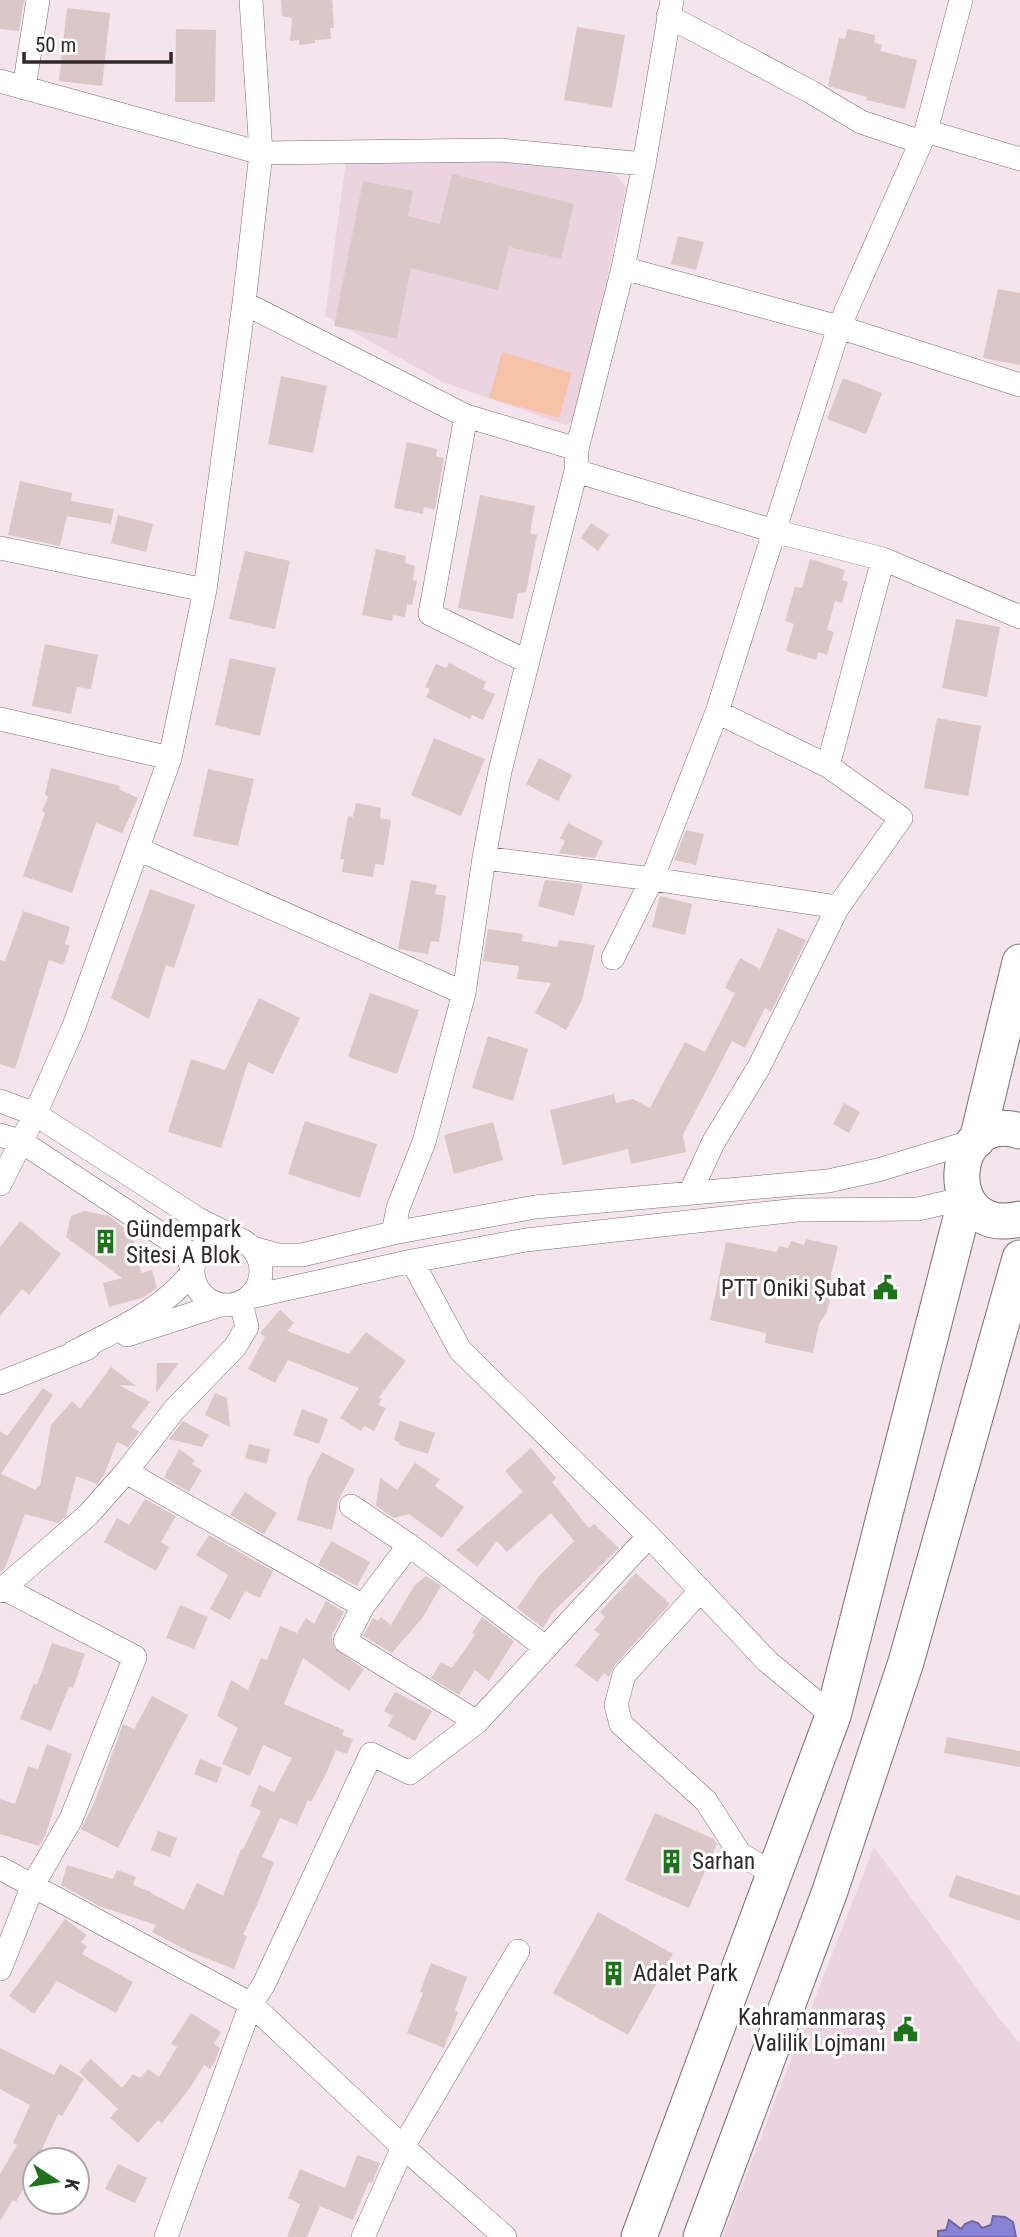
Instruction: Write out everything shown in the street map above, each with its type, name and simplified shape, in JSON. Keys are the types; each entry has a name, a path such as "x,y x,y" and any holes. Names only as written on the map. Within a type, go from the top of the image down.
{"main road":[{"path":"978,1140 1020,962"},
{"path":"1020,1131 998,1129 978,1140 964,1155 960,1170 966,1198 975,1210 988,1218 1002,1221 1020,1219"},
{"path":"639,2237 832,1716 966,1198"},
{"path":"701,2237 830,1891 906,1662 1020,1258"}],"street":[{"path":"24,88 38,0"},
{"path":"0,1184 75,1026 170,758 205,590 244,303 261,153 251,0"},
{"path":"613,958 652,879 717,712 839,327 924,137 961,0"},
{"path":"393,1233 398,1208 424,1142 464,993 500,771 623,268 645,164 670,8 861,122 1020,159"},
{"path":"0,81 261,153 501,150 645,164"},
{"path":"623,268 839,327 1020,384"},
{"path":"244,303 466,416 576,460 774,531 883,559 1020,617"},
{"path":"466,416 430,614 528,662"},
{"path":"0,548 205,590"},
{"path":"828,765 883,559"},
{"path":"690,1193 713,1143 759,1067 838,907 901,818 828,765 717,712"},
{"path":"0,719 170,758"},
{"path":"138,849 464,993"},
{"path":"484,858 652,879 838,907"},
{"path":"0,1101 35,1114 198,1219 244,1243 259,1258 261,1279 237,1301 210,1301 201,1293 195,1282 185,1250 22,1142 0,1135"},
{"path":"74,1352 141,1316 180,1288 193,1271 195,1259 202,1248 222,1237 278,1255 302,1255 393,1233 535,1207 828,1181 878,1170 978,1140"},
{"path":"0,1382 74,1352 237,1301 412,1261 526,1240 797,1210 918,1209 966,1198"},
{"path":"412,1261 460,1350 649,1536 767,1661 832,1716"},
{"path":"0,1969 33,1885 71,1819 135,1657 1,1589 88,1515 126,1472 174,1410 235,1347 247,1327 237,1301"},
{"path":"126,1472 363,1606"},
{"path":"351,1506 409,1545 545,1647"},
{"path":"166,2237 251,2004 264,1984 371,1755 410,1773 477,1722 649,1536"},
{"path":"409,1545 363,1606 345,1641 477,1722"},
{"path":"701,1591 624,1675 616,1704 621,1724 706,1801 740,1854 774,1874"},
{"path":"0,1868 251,2004 403,2147 505,2237"},
{"path":"363,2237 403,2147 519,1951"}],"shaded area":[{"path":"497,156 613,172 626,187 578,418 566,425 443,382 325,316 346,161"},
{"path":"502,352 572,373 559,418 489,398"},
{"name":"Kahramanmaraş Valilik Lojmanı","path":"874,1847 1020,2044 1020,2237 722,2237"},
{"path":"993,2216 1005,2217 1013,2222 1016,2237 938,2237 938,2231 946,2230 949,2220 961,2229 972,2221 982,2228 991,2225"}],"building":[{"path":"0,0 24,0 19,31 0,29"},
{"path":"281,0 332,0 334,28 330,28 331,39 299,45 299,40 290,41 292,18 282,16"},
{"path":"67,8 110,13 102,86 59,81"},
{"path":"577,27 625,35 612,108 564,100"},
{"path":"176,29 216,30 215,102 175,102"},
{"path":"848,29 875,35 874,43 882,45 880,51 917,60 905,109 866,100 867,97 828,86 839,38 845,39"},
{"path":"452,174 574,204 561,259 509,247 498,290 411,268 397,338 334,326 363,181 413,191 408,216 440,224"},
{"path":"678,236 704,242 696,270 671,264"},
{"path":"998,289 1020,293 1020,365 983,358"},
{"path":"281,376 327,386 313,453 268,444"},
{"path":"843,378 882,393 866,434 827,419"},
{"path":"407,442 437,449 436,456 444,458 435,510 424,507 423,514 394,508"},
{"path":"20,481 72,493 71,501 114,509 111,524 67,516 60,546 8,535"},
{"path":"480,495 535,506 530,533 537,535 526,592 518,593 513,619 458,608"},
{"path":"118,515 153,524 146,552 111,543"},
{"path":"591,523 609,535 598,551 581,538"},
{"path":"376,549 406,556 405,563 415,566 413,580 417,581 412,605 407,604 405,617 393,615 392,621 362,615"},
{"path":"245,551 290,561 275,629 229,619"},
{"path":"810,559 845,570 842,580 848,582 842,603 835,601 827,630 834,632 827,655 818,652 816,660 786,651 794,624 785,621 795,587 802,588"},
{"path":"956,619 1000,627 987,697 942,688"},
{"path":"45,644 98,655 91,689 77,687 71,714 32,706"},
{"path":"230,658 276,668 260,736 215,725"},
{"path":"449,663 486,682 483,689 495,694 483,720 472,715 470,719 426,697 430,689 425,687 436,664 446,668"},
{"path":"937,718 981,726 968,796 924,788"},
{"path":"434,738 485,759 461,816 411,795"},
{"path":"539,758 572,775 558,801 526,784"},
{"path":"51,768 120,786 119,789 138,798 122,833 96,823 72,893 23,876 45,813 42,811 48,797 45,794"},
{"path":"208,769 254,779 238,846 193,836"},
{"path":"356,803 381,808 380,818 391,820 384,865 375,864 373,877 342,872 344,859 340,859 348,816 353,817"},
{"path":"568,823 603,841 595,858 559,853 565,841 560,838"},
{"path":"686,830 704,834 696,865 674,860"},
{"path":"411,880 437,885 435,894 446,896 439,942 431,941 428,954 398,949"},
{"path":"545,880 583,884 574,916 538,906"},
{"path":"150,889 195,905 174,968 166,965 149,1019 111,998"},
{"path":"660,896 692,904 685,935 652,927"},
{"path":"23,911 70,927 65,944 70,946 63,965 49,960 15,1069 0,1064 0,960 5,961"},
{"path":"778,928 806,940 771,1012 765,1008 745,1048 732,1041 683,1135 686,1152 631,1164 628,1149 563,1165 550,1110 614,1094 616,1103 633,1099 650,1108 685,1042 705,1052 735,993 725,988 740,958 760,969"},
{"path":"488,929 523,934 522,941 557,947 559,940 595,945 582,1000 566,1030 535,1013 551,983 517,979 519,966 483,961"},
{"path":"370,993 419,1010 397,1074 348,1057"},
{"path":"259,998 300,1018 273,1074 248,1062 221,1148 168,1132 191,1059 225,1070"},
{"path":"488,1036 528,1049 513,1101 472,1088"},
{"path":"844,1103 860,1112 849,1133 833,1124"},
{"path":"305,1121 377,1144 360,1198 288,1174"},
{"path":"493,1122 503,1160 454,1174 444,1135"},
{"name":"Gündempark Sitesi A Blok","path":"85,1211 109,1216 128,1231 136,1245 141,1273 152,1270 157,1288 144,1297 109,1307 103,1283 122,1278 66,1237 71,1216"},
{"path":"20,1221 61,1254 29,1295 22,1289 0,1316 0,1247"},
{"path":"806,1239 838,1246 831,1275 832,1290 827,1312 819,1324 813,1353 765,1343 766,1333 710,1320 726,1242 777,1252 779,1246 788,1248 791,1241 804,1245"},
{"path":"280,1310 294,1323 287,1331 349,1354 366,1332 406,1361 379,1397 382,1399 378,1405 386,1408 374,1431 364,1426 361,1431 340,1418 359,1388 288,1360 275,1383 248,1369 265,1337 260,1333"},
{"path":"157,1363 179,1363 156,1393"},
{"path":"111,1367 136,1386 119,1385 150,1402 131,1427 139,1431 137,1435 128,1447 117,1442 104,1475 97,1484 76,1476 66,1516 58,1523 25,1514 5,1568 0,1572 0,1431 7,1436 43,1388 53,1395 1,1474 36,1490 37,1486 40,1486 51,1425 72,1401 80,1409"},
{"path":"215,1393 227,1398 230,1427 205,1415"},
{"path":"302,1409 328,1419 319,1444 293,1435"},
{"path":"183,1421 209,1435 202,1447 169,1439"},
{"path":"400,1421 435,1433 428,1454 399,1445 400,1443 394,1440"},
{"path":"249,1444 270,1449 267,1464 245,1458"},
{"path":"531,1448 556,1478 552,1482 589,1528 594,1524 619,1548 553,1612 543,1628 517,1608 539,1576 574,1541 551,1513 507,1552 497,1541 477,1567 456,1550 523,1492 505,1471"},
{"path":"179,1449 195,1460 192,1464 202,1470 189,1492 164,1477"},
{"path":"322,1452 355,1469 339,1499 332,1530 297,1520 308,1479"},
{"path":"415,1463 440,1479 435,1486 464,1507 442,1538 409,1514 394,1518 376,1506 380,1478 397,1490"},
{"path":"245,1492 277,1513 264,1534 230,1515"},
{"path":"145,1499 176,1516 161,1542 169,1547 156,1571 104,1542 117,1518 129,1525"},
{"path":"209,1535 273,1571 260,1598 245,1591 230,1620 210,1609 228,1575 196,1555"},
{"path":"331,1541 370,1562 357,1586 318,1565"},
{"path":"636,1573 670,1604 614,1666 609,1677 604,1673 597,1682 575,1665 600,1634 594,1630 605,1617 600,1612"},
{"path":"426,1576 441,1586 423,1617 392,1653 363,1636 373,1618 378,1621 381,1617 391,1625 414,1586"},
{"path":"326,1601 344,1612 332,1635 333,1647 364,1669 349,1691 303,1658 284,1704 344,1730 342,1735 353,1739 347,1754 336,1750 326,1774 311,1802 308,1800 297,1825 280,1818 262,1857 274,1862 243,1935 247,1936 234,1969 188,1951 152,1932 156,1925 99,1906 61,1885 67,1865 113,1879 117,1870 136,1877 133,1885 184,1910 197,1883 223,1896 241,1849 243,1850 261,1811 250,1806 259,1785 274,1792 292,1758 263,1745 250,1776 222,1764 238,1728 217,1716 231,1680 248,1690 261,1658 267,1660 280,1626 297,1633 306,1618 314,1624"},
{"path":"180,1605 208,1617 194,1649 166,1638"},
{"path":"482,1617 514,1641 489,1681 475,1670 459,1695 431,1678 441,1662 452,1668 475,1635 472,1633"},
{"path":"52,1643 85,1654 73,1688 69,1687 51,1731 20,1719 34,1683 37,1685"},
{"path":"395,1692 432,1711 415,1741 388,1726 393,1716 384,1711"},
{"path":"152,1696 188,1715 118,1848 81,1829 95,1801 123,1724 134,1729"},
{"path":"947,1737 1020,1751 1020,1767 944,1753"},
{"path":"47,1744 72,1754 45,1836 39,1846 0,1834 0,1799 15,1804 28,1766 38,1769"},
{"path":"200,1759 222,1768 217,1783 194,1774"},
{"name":"Sarhan","path":"655,1813 714,1839 717,1844 689,1908 625,1880"},
{"path":"158,1831 177,1838 170,1857 151,1850"},
{"path":"956,1875 1020,1896 1020,1921 948,1897"},
{"name":"Adalet Park","path":"598,1912 673,1954 628,2035 553,1993"},
{"path":"65,1919 87,1935 81,1942 87,1947 82,1954 133,1982 116,2013 57,1981 34,2014 9,1996"},
{"path":"431,1963 467,1977 455,2010 458,2012 444,2048 407,2033 423,1993 420,1992"},
{"path":"191,2013 221,2032 214,2044 220,2048 215,2061 210,2069 204,2065 190,2088 162,2123 158,2120 138,2143 110,2118 118,2109 79,2072 91,2059 122,2088 133,2074 140,2078 148,2069 159,2077 177,2047 171,2044"},
{"path":"0,2048 54,2075 60,2064 84,2079 62,2116 58,2114 43,2146 21,2146 21,2193 16,2202 13,2200 0,2221 0,2174 17,2145 13,2143 30,2105 0,2089"},
{"path":"357,2155 380,2163 353,2220 320,2206 307,2237 287,2237 300,2204 288,2198 300,2169 345,2188"},
{"path":"118,2164 147,2178 135,2203 105,2189"}],"place":[{"name":"Gündempark Sitesi A Blok","path":"106,1242"},
{"name":"PTT Oniki Şubat","path":"886,1288"},
{"name":"Sarhan","path":"672,1861"},
{"name":"Adalet Park","path":"613,1973"},
{"name":"Kahramanmaraş Valilik Lojmanı","path":"906,2030"}]}
